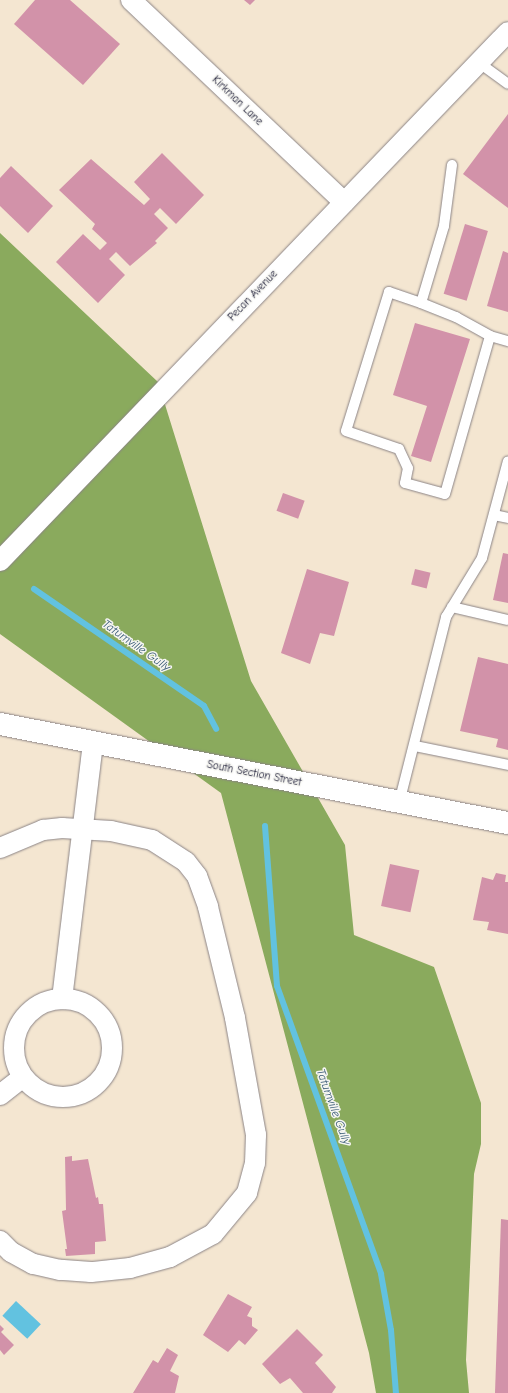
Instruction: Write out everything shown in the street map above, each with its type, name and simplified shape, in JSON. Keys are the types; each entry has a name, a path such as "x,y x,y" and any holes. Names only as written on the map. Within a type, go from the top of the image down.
{"street":[{"name":"Kirkman Lane","path":"131,0 344,202"},
{"name":"Pecan Avenue","path":"0,561 508,32"},
{"name":"South Section Street","path":"0,724 508,823"},
{"path":"62,999 93,743"},
{"path":"0,848 43,830 83,830 130,834 152,840 186,862 197,876 208,908 251,1095 256,1135 255,1163 247,1193 213,1234 170,1257 130,1268 91,1272 60,1270 33,1264 11,1252 0,1241"},
{"path":"62,999 79,1002 89,1008 104,1023 111,1038 111,1055 106,1071 96,1084 82,1093 66,1097 49,1096 39,1091 23,1077 16,1063 14,1048 16,1033 23,1020 34,1009 48,1002 62,999"},
{"path":"0,1095 23,1077"}],"lane":[{"path":"478,62 508,84"},
{"path":"421,303 444,226 452,165"},
{"path":"490,336 444,494 405,483 408,468 399,449 346,431 389,292 456,317 490,336 508,341"},
{"path":"399,802 415,746 446,617 482,558 508,461"},
{"path":"494,514 508,518"},
{"path":"452,607 508,620"},
{"path":"415,746 508,766"}],"green space":[{"path":"0,233 158,382 251,681 345,845 354,935 434,967 481,1103 481,1144 474,1174 466,1360 469,1393 376,1393 369,1353 221,793 0,634"}],"water":[{"path":"16,1301 41,1324 27,1339 2,1316"}],"building":[{"path":"35,0 70,0 120,44 83,85 14,24"},
{"path":"244,0 255,0 250,5"},
{"path":"508,114 508,208 463,174"},
{"path":"162,153 204,195 176,224 160,208 154,214 168,228 155,241 157,243 130,266 116,252 109,259 125,275 98,303 56,262 83,234 100,250 107,243 92,229 95,224 59,190 91,159 144,205 150,199 134,182"},
{"path":"11,166 53,206 28,233 0,206 0,178"},
{"path":"465,224 488,231 467,301 444,294"},
{"path":"503,251 508,253 508,312 487,306"},
{"path":"415,323 470,339 431,462 411,456 427,406 393,395"},
{"path":"283,493 305,501 298,519 277,511"},
{"path":"503,553 508,554 508,603 493,600"},
{"path":"307,569 349,582 334,636 320,633 310,664 281,653"},
{"path":"415,569 431,573 427,588 411,585"},
{"path":"478,657 508,664 508,750 496,747 498,739 460,731"},
{"path":"390,864 419,870 410,912 381,906"},
{"path":"496,873 506,875 505,882 508,882 508,934 487,930 489,922 473,920 482,877 493,880"},
{"path":"72,1156 72,1161 88,1159 96,1198 98,1197 99,1204 103,1204 106,1241 95,1242 95,1254 66,1256 65,1249 67,1249 62,1211 66,1210 65,1157"},
{"path":"501,1219 508,1220 508,1393 495,1393"},
{"path":"228,1294 252,1307 247,1316 252,1318 252,1326 258,1330 245,1345 239,1340 228,1352 203,1335"},
{"path":"0,1325 4,1329 1,1332 14,1345 4,1355 0,1350"},
{"path":"297,1329 323,1355 315,1363 336,1387 332,1393 303,1393 290,1378 280,1384 262,1364"},
{"path":"167,1348 178,1355 170,1371 179,1376 175,1393 133,1393 153,1360 158,1363"}],"waterway":[{"name":"Tatumville Gully","path":"34,589 204,706 216,729"},
{"name":"Tatumville Gully","path":"265,826 277,986 381,1274 391,1330 396,1393"}]}
